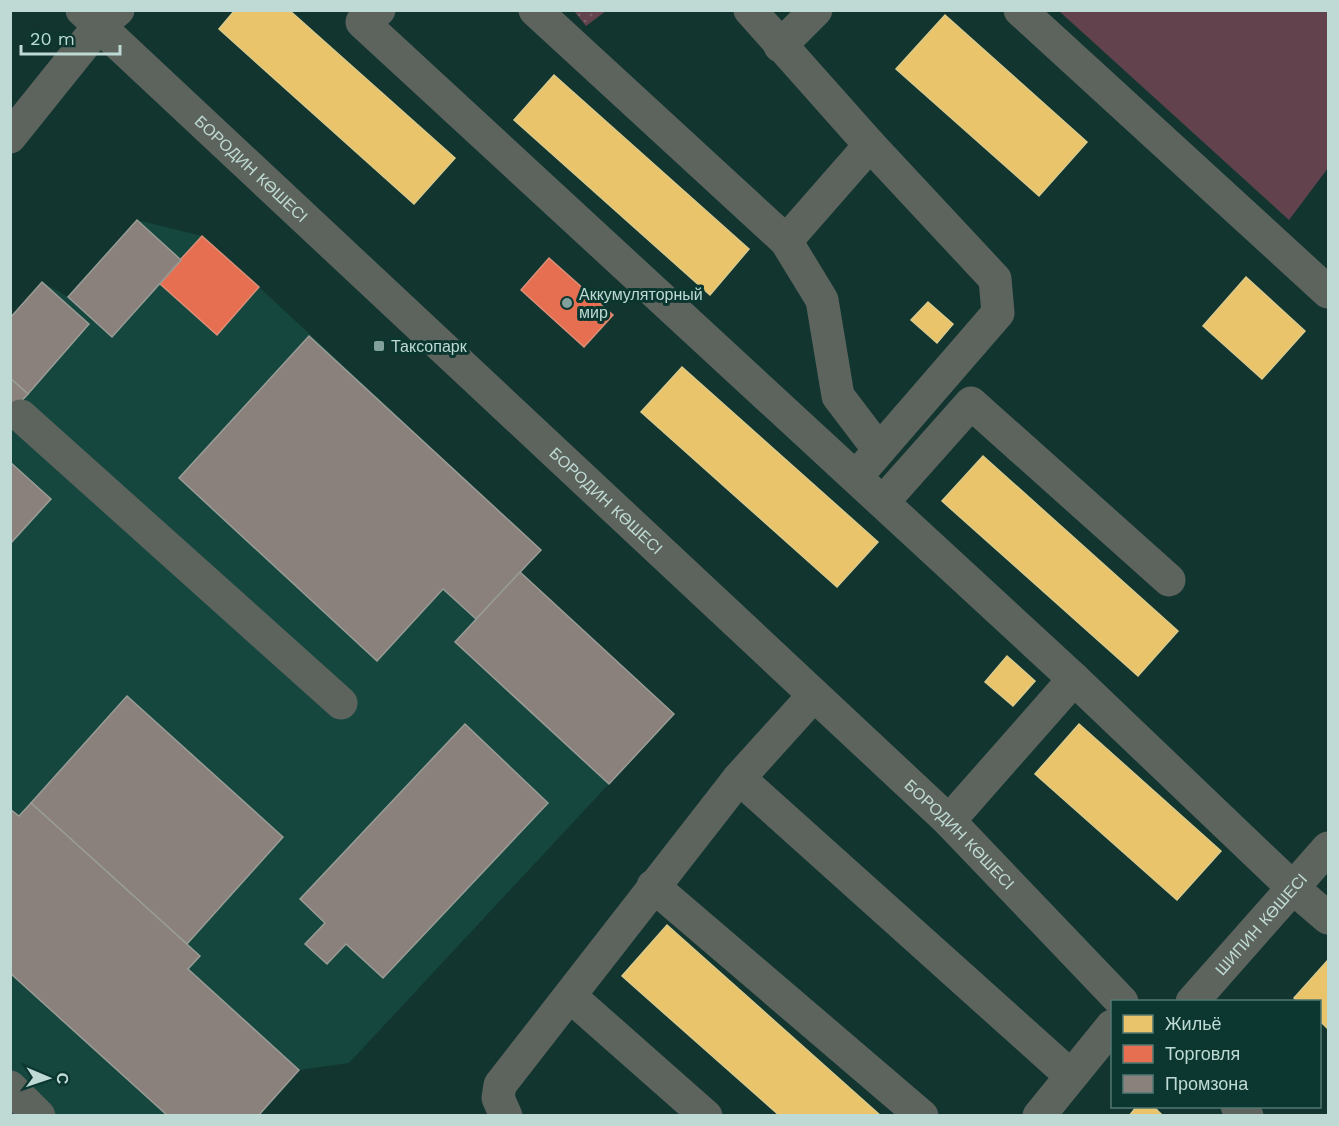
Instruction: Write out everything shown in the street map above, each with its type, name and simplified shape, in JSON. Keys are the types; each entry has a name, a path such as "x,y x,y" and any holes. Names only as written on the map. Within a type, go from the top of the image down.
{"street":[{"path":"379,10 362,22 1074,679 1293,888 1329,918"},
{"path":"535,10 786,241 822,300 838,396 879,450"},
{"path":"750,10 870,145 995,279 998,313 856,477"},
{"path":"780,46 816,10"},
{"path":"1020,10 1329,292"},
{"path":"10,137 100,16"},
{"name":"БОРОДИН КӨШЕСІ","path":"100,16 949,821 1120,1000"},
{"path":"786,241 870,145"},
{"path":"883,502 970,404 1169,580"},
{"path":"21,416 341,703"},
{"path":"949,821 1074,679"},
{"path":"506,1116 498,1098 500,1085 739,778 814,695"},
{"path":"739,778 1071,1077"},
{"name":"ШИПИН КӨШЕСІ","path":"1194,1000 1329,848"},
{"path":"654,886 922,1116"},
{"path":"570,996 706,1116"},
{"path":"1039,1116 1111,1028"},
{"path":"10,1087 39,1116"}],"shaded area":[{"path":"574,11 606,11 586,26"},
{"path":"1059,11 1328,11 1328,168 1289,220"},
{"path":"137,220 202,236 259,287 541,550 520,572 674,714 349,1063 299,1070 258,1115 11,1116 11,318 42,282 68,297"}],"building: Жильё":[{"path":"235,10 289,10 455,158 414,204 219,29"},
{"path":"945,15 1087,142 1039,196 896,69"},
{"path":"554,75 749,249 710,295 514,120"},
{"path":"1246,277 1305,331 1262,379 1203,326"},
{"path":"928,302 953,324 937,343 911,320"},
{"path":"682,367 878,542 837,587 641,412"},
{"path":"983,456 1178,631 1138,676 942,501"},
{"path":"1007,656 1035,681 1013,706 985,682"},
{"path":"1079,724 1221,851 1177,900 1035,774"},
{"path":"667,925 881,1116 780,1116 622,976"},
{"path":"1328,960 1328,1029 1321,1022 1321,1000 1296,1000 1294,998"},
{"path":"1135,1108 1155,1108 1163,1116 1129,1116"}],"building: Торговля":[{"path":"202,236 259,287 217,335 159,283"},
{"name":"Аккумуляторный мир","path":"549,258 613,315 584,347 521,290"}],"building: Промзона":[{"path":"137,220 181,260 112,337 68,297"},
{"path":"42,282 89,324 28,394 10,378 10,318"},
{"path":"309,336 541,550 476,619 443,589 377,661 179,478"},
{"path":"10,378 28,394 10,413"},
{"path":"10,462 51,499 10,544"},
{"path":"520,572 674,714 609,784 455,642"},
{"path":"127,696 283,837 187,944 31,803"},
{"path":"465,724 548,803 383,978 346,944 327,964 305,944 325,923 300,899"},
{"path":"31,803 200,956 188,969 299,1070 258,1116 168,1116 10,973 10,809 19,816"}],"place":[{"name":"Аккумуляторный мир","path":"567,303"},
{"name":"Таксопарк","path":"379,346"}]}
